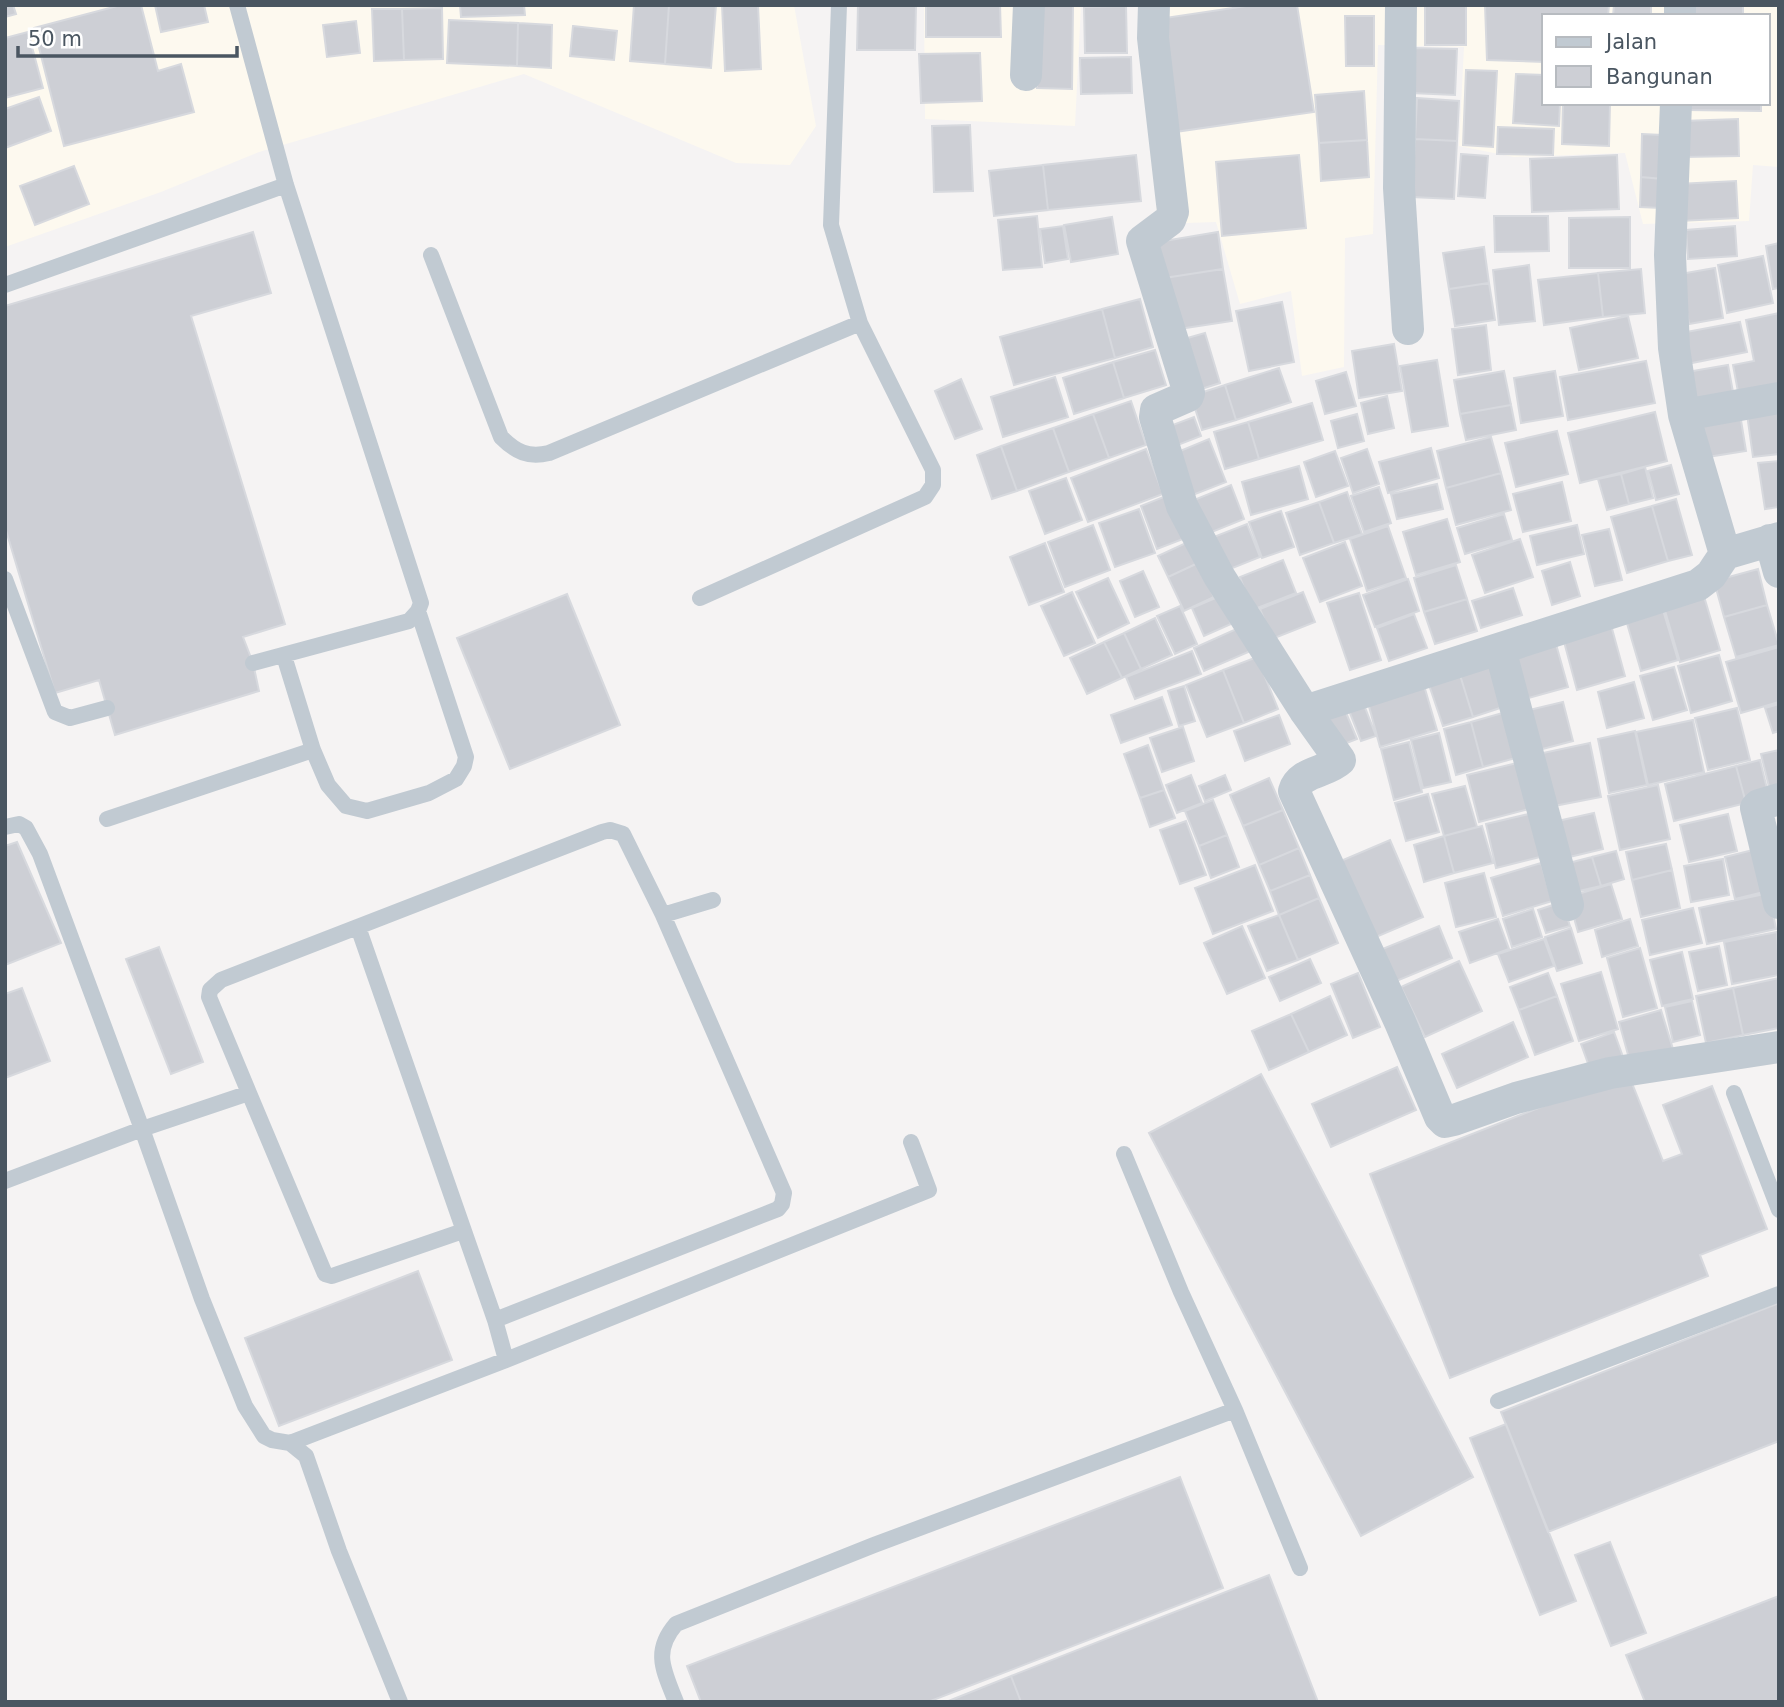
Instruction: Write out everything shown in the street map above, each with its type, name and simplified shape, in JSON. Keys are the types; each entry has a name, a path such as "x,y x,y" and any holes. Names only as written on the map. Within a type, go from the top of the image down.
{"street":[{"path":"1026,75 1028,5"},
{"path":"1154,5 1153,38 1173,212 1170,220 1142,241 1189,393 1156,411 1154,415 1182,506 1219,576 1305,711 1340,760 1335,765 1303,778 1296,783 1294,791 1400,1022 1440,1117 1445,1122 1517,1098 1610,1073 1779,1047"},
{"path":"1401,5 1399,188 1408,329"},
{"path":"1676,105 1670,255 1674,348 1684,415 1725,554"},
{"path":"1684,415 1779,398"},
{"path":"1305,711 1698,585 1711,575 1725,554 1774,539 1779,572"},
{"path":"1500,649 1568,905"},
{"path":"1779,799 1756,808 1779,903"}],"lane":[{"path":"237,5 286,185 421,603 409,621 253,663"},
{"path":"700,598 925,497 931,492 935,479 860,323 833,234 830,218 839,5"},
{"path":"5,285 286,185"},
{"path":"431,255 501,437 513,449 523,454 537,456 549,453 860,323"},
{"path":"5,579 55,712 70,718 107,708"},
{"path":"284,656 313,750 328,785 346,806 367,811 429,793 456,779 466,757 418,611"},
{"path":"107,819 313,750"},
{"path":"5,827 19,824 26,828 40,855 202,1298 245,1406 264,1436 290,1443 300,1450 310,1464 339,1551 400,1702"},
{"path":"463,1231 332,1276 325,1274 209,997 210,990 221,980 610,830 623,834 663,915 785,1194 778,1209 495,1320"},
{"path":"663,915 713,900"},
{"path":"358,927 495,1320 506,1360"},
{"path":"5,1181 142,1129 249,1093"},
{"path":"1734,1093 1779,1210"},
{"path":"290,1443 506,1360 929,1189 911,1142"},
{"path":"1124,1154 1300,1568"},
{"path":"1498,1401 1779,1294"},
{"path":"676,1702 662,1665 662,1653 666,1636 676,1624 874,1545 1235,1410"}],"shaded area":[{"path":"5,5 794,5 816,126 790,165 736,163 524,74 259,152 161,192 5,247"},
{"path":"924,5 1081,5 1075,126 925,119"},
{"path":"1147,5 1779,5 1779,167 1753,165 1749,221 1643,224 1625,153 1514,157 1459,146 1464,47 1378,45 1373,234 1345,238 1344,367 1302,376 1291,291 1240,304 1216,222 1157,224"}],"building":[{"path":"5,5 13,5 16,14 5,17"},
{"path":"121,5 141,5 158,71 181,64 194,112 64,146 34,28"},
{"path":"155,5 204,5 208,22 161,32"},
{"path":"460,5 524,5 525,15 461,17"},
{"path":"634,5 669,5 665,64 630,61"},
{"path":"669,5 716,5 711,68 665,64"},
{"path":"722,5 758,5 761,69 725,71"},
{"path":"858,5 916,5 915,50 857,50"},
{"path":"926,5 1000,5 1001,37 926,37"},
{"path":"1038,5 1073,5 1072,89 1037,88"},
{"path":"1253,5 1297,5 1314,112 1175,132 1158,19"},
{"path":"1425,5 1466,5 1466,45 1425,45"},
{"path":"1485,5 1609,5 1608,14 1542,14 1542,62 1487,60"},
{"path":"1614,5 1651,5 1651,14 1613,14"},
{"path":"1691,5 1743,5 1743,14 1691,14"},
{"path":"1126,6 1127,53 1085,53 1084,7"},
{"path":"442,8 443,59 404,60 402,9"},
{"path":"372,9 402,9 404,60 374,61"},
{"path":"1345,16 1374,16 1374,66 1346,66"},
{"path":"449,20 518,23 517,66 447,63"},
{"path":"356,21 360,53 327,57 323,25"},
{"path":"518,23 552,25 551,68 517,66"},
{"path":"573,26 617,31 614,60 570,56"},
{"path":"28,32 43,88 5,98 5,38"},
{"path":"1412,48 1457,49 1455,95 1411,93"},
{"path":"980,53 982,101 921,103 919,54"},
{"path":"1131,57 1132,93 1081,94 1080,58"},
{"path":"1466,70 1497,71 1493,147 1463,145"},
{"path":"1516,74 1542,75 1542,105 1560,105 1559,126 1513,123"},
{"path":"1364,91 1367,140 1319,143 1315,95"},
{"path":"39,97 51,131 5,148 5,109"},
{"path":"1417,98 1459,101 1457,141 1415,139"},
{"path":"1563,105 1610,105 1609,146 1562,144"},
{"path":"1688,105 1761,105 1761,111 1688,110"},
{"path":"1738,119 1739,156 1683,157 1682,121"},
{"path":"970,125 973,191 934,192 932,126"},
{"path":"1498,127 1554,129 1553,155 1497,154"},
{"path":"1642,134 1662,135 1662,179 1641,177"},
{"path":"1415,139 1457,141 1454,199 1412,197"},
{"path":"1367,140 1369,177 1321,181 1319,143"},
{"path":"1461,154 1488,156 1485,198 1458,196"},
{"path":"1136,155 1141,201 1048,210 1043,165"},
{"path":"1299,155 1306,228 1222,236 1216,162"},
{"path":"1617,155 1619,209 1532,212 1530,159"},
{"path":"1043,165 1048,210 994,216 989,171"},
{"path":"74,166 89,204 35,225 20,186"},
{"path":"1641,177 1662,179 1661,208 1640,207"},
{"path":"1736,181 1738,218 1680,221 1678,184"},
{"path":"1037,216 1042,267 1003,270 998,220"},
{"path":"1494,216 1548,216 1549,251 1495,252"},
{"path":"1112,217 1118,254 1071,262 1064,225"},
{"path":"1630,217 1630,268 1569,268 1569,218"},
{"path":"1063,226 1068,259 1045,263 1040,229"},
{"path":"1735,226 1737,256 1688,259 1686,230"},
{"path":"253,232 271,293 191,316 285,624 243,637 253,663 259,691 115,735 99,680 55,693 5,527 5,306"},
{"path":"1218,232 1223,269 1164,278 1158,242"},
{"path":"1779,243 1779,288 1773,289 1766,246"},
{"path":"1484,247 1489,283 1449,289 1443,253"},
{"path":"1763,256 1773,303 1727,313 1718,265"},
{"path":"1529,265 1535,321 1499,325 1493,270"},
{"path":"1715,268 1723,318 1689,324 1680,274"},
{"path":"1223,269 1232,321 1172,330 1164,278"},
{"path":"1641,269 1645,313 1603,317 1598,273"},
{"path":"1598,273 1603,317 1544,325 1538,280"},
{"path":"1489,283 1495,320 1455,326 1449,289"},
{"path":"1140,299 1153,347 1115,358 1102,309"},
{"path":"1282,302 1294,362 1249,371 1236,311"},
{"path":"1102,309 1115,358 1014,385 1000,337"},
{"path":"1779,313 1779,389 1739,397 1733,365 1754,361 1746,320"},
{"path":"1628,316 1638,358 1579,370 1570,328"},
{"path":"1740,322 1747,352 1687,364 1681,333"},
{"path":"1486,325 1491,370 1458,375 1452,329"},
{"path":"1205,333 1220,383 1192,392 1177,341"},
{"path":"1394,344 1402,391 1359,398 1352,351"},
{"path":"1155,350 1166,385 1124,398 1113,362"},
{"path":"1437,360 1448,426 1412,432 1400,366"},
{"path":"1646,361 1655,403 1568,420 1560,377"},
{"path":"1113,362 1124,398 1074,414 1063,378"},
{"path":"1728,365 1735,403 1687,410 1681,373"},
{"path":"1279,368 1291,402 1236,420 1225,385"},
{"path":"1504,371 1511,405 1460,414 1454,380"},
{"path":"1555,371 1563,416 1521,423 1514,378"},
{"path":"1346,372 1356,406 1325,414 1316,381"},
{"path":"1055,377 1068,417 1003,437 991,397"},
{"path":"961,379 982,429 955,439 935,391"},
{"path":"1225,385 1236,420 1202,430 1191,396"},
{"path":"1387,396 1394,428 1368,434 1361,403"},
{"path":"1131,401 1146,445 1109,458 1093,414"},
{"path":"1312,403 1323,440 1259,459 1248,422"},
{"path":"1511,405 1516,430 1466,440 1460,414"},
{"path":"1779,409 1779,454 1753,457 1747,414"},
{"path":"1655,412 1667,461 1580,483 1568,433"},
{"path":"1093,414 1109,458 1069,472 1053,428"},
{"path":"1357,414 1364,441 1338,448 1331,421"},
{"path":"1740,414 1746,451 1701,458 1695,422"},
{"path":"1194,417 1201,436 1170,448 1162,429"},
{"path":"1248,422 1259,459 1225,469 1214,432"},
{"path":"1053,428 1069,472 1017,491 1001,446"},
{"path":"1557,431 1568,474 1516,487 1505,443"},
{"path":"1491,437 1501,473 1446,488 1437,451"},
{"path":"1209,439 1226,482 1185,498 1168,456"},
{"path":"1001,446 1017,491 992,499 977,455"},
{"path":"1431,448 1439,478 1388,493 1379,462"},
{"path":"1146,449 1163,494 1088,522 1071,478"},
{"path":"1367,449 1379,484 1353,493 1341,458"},
{"path":"1335,451 1348,486 1316,497 1304,462"},
{"path":"1779,461 1779,507 1765,509 1758,463"},
{"path":"1671,465 1679,494 1656,500 1648,471"},
{"path":"1299,466 1308,499 1251,515 1242,482"},
{"path":"1645,467 1653,498 1629,504 1621,474"},
{"path":"1501,473 1511,510 1456,525 1446,488"},
{"path":"1621,474 1629,504 1607,510 1598,479"},
{"path":"1066,478 1082,520 1045,534 1029,491"},
{"path":"1562,482 1571,521 1523,532 1513,494"},
{"path":"1437,484 1443,509 1397,519 1391,494"},
{"path":"1231,485 1244,519 1202,536 1189,502"},
{"path":"1379,487 1391,523 1364,532 1351,496"},
{"path":"1347,492 1362,534 1334,543 1319,502"},
{"path":"1166,496 1183,539 1157,549 1141,506"},
{"path":"1676,499 1692,555 1668,561 1652,506"},
{"path":"1319,502 1334,543 1300,555 1286,513"},
{"path":"1652,506 1668,561 1627,573 1611,517"},
{"path":"1139,509 1155,553 1115,567 1099,523"},
{"path":"1281,511 1294,547 1262,558 1249,522"},
{"path":"1504,514 1512,540 1465,554 1457,528"},
{"path":"1447,519 1460,562 1416,575 1403,532"},
{"path":"1247,524 1260,557 1220,573 1206,540"},
{"path":"1093,525 1110,570 1065,587 1048,542"},
{"path":"1577,525 1584,554 1537,565 1530,536"},
{"path":"1388,526 1406,578 1367,591 1350,539"},
{"path":"1609,529 1622,580 1595,586 1582,535"},
{"path":"1520,539 1533,577 1485,593 1472,555"},
{"path":"1188,542 1198,563 1168,577 1158,556"},
{"path":"1345,542 1362,586 1320,602 1303,558"},
{"path":"1045,543 1064,592 1029,605 1010,557"},
{"path":"1283,560 1296,593 1252,610 1240,577"},
{"path":"1570,562 1580,596 1552,605 1542,571"},
{"path":"1198,563 1214,597 1184,611 1168,577"},
{"path":"1456,565 1467,599 1424,612 1414,578"},
{"path":"1758,569 1767,605 1724,617 1714,581"},
{"path":"1143,571 1159,607 1135,617 1120,581"},
{"path":"1108,578 1129,623 1098,638 1076,592"},
{"path":"1408,579 1419,611 1375,627 1363,595"},
{"path":"1513,588 1522,615 1481,628 1472,601"},
{"path":"1072,592 1095,643 1064,656 1041,606"},
{"path":"1303,592 1315,622 1272,639 1260,609"},
{"path":"1359,593 1381,660 1350,670 1327,603"},
{"path":"1703,593 1720,650 1680,662 1663,604"},
{"path":"567,594 620,725 510,769 457,638"},
{"path":"1220,596 1231,624 1204,636 1192,608"},
{"path":"1467,599 1477,631 1435,644 1424,612"},
{"path":"1767,605 1779,645 1736,657 1724,617"},
{"path":"1180,606 1197,644 1175,654 1157,616"},
{"path":"1663,610 1678,660 1641,671 1626,620"},
{"path":"1414,614 1427,648 1389,661 1377,628"},
{"path":"1155,618 1172,655 1141,669 1124,633"},
{"path":"1611,625 1625,676 1577,690 1563,638"},
{"path":"1243,626 1253,650 1204,671 1194,648"},
{"path":"1124,633 1141,669 1122,678 1104,642"},
{"path":"1554,637 1568,687 1521,700 1508,649"},
{"path":"1104,642 1122,678 1087,694 1070,658"},
{"path":"1779,647 1779,702 1741,713 1726,662"},
{"path":"1192,651 1201,674 1135,699 1126,677"},
{"path":"1719,655 1732,701 1691,713 1678,666"},
{"path":"1257,657 1278,709 1244,723 1223,670"},
{"path":"1490,665 1503,707 1473,717 1460,675"},
{"path":"1674,667 1687,710 1653,720 1640,676"},
{"path":"1223,670 1244,723 1207,737 1186,685"},
{"path":"1460,675 1473,717 1443,726 1429,685"},
{"path":"1423,682 1437,730 1380,747 1367,699"},
{"path":"1634,682 1644,718 1607,728 1598,692"},
{"path":"1184,686 1195,721 1179,726 1168,691"},
{"path":"1162,697 1172,725 1121,743 1111,715"},
{"path":"1361,697 1376,736 1361,741 1346,703"},
{"path":"1563,702 1573,741 1531,752 1521,712"},
{"path":"1342,703 1357,739 1334,748 1319,712"},
{"path":"1779,704 1779,731 1773,733 1765,708"},
{"path":"1737,708 1750,760 1708,770 1695,718"},
{"path":"1506,712 1519,757 1483,767 1471,722"},
{"path":"1279,715 1290,744 1245,761 1234,731"},
{"path":"1693,720 1704,772 1648,785 1636,732"},
{"path":"1471,722 1483,767 1456,775 1444,729"},
{"path":"1183,727 1194,761 1162,772 1150,738"},
{"path":"1635,731 1647,785 1609,793 1598,739"},
{"path":"1439,733 1451,782 1423,788 1411,740"},
{"path":"1409,742 1422,792 1394,800 1381,749"},
{"path":"1590,743 1601,797 1554,806 1543,753"},
{"path":"1148,745 1164,790 1140,798 1124,754"},
{"path":"1779,750 1779,793 1771,795 1761,754"},
{"path":"1760,760 1769,797 1746,803 1736,766"},
{"path":"1517,763 1529,809 1479,822 1467,775"},
{"path":"1736,766 1746,803 1674,821 1665,784"},
{"path":"1191,775 1202,803 1177,813 1166,785"},
{"path":"1225,775 1231,790 1205,801 1199,786"},
{"path":"1269,778 1283,810 1243,826 1230,795"},
{"path":"1658,785 1670,839 1620,850 1608,796"},
{"path":"1465,786 1477,827 1444,836 1432,794"},
{"path":"1164,790 1175,818 1150,827 1140,798"},
{"path":"1428,794 1439,832 1406,841 1395,803"},
{"path":"1213,800 1227,835 1199,846 1185,811"},
{"path":"1283,810 1299,848 1259,865 1243,826"},
{"path":"1533,813 1544,856 1496,868 1486,824"},
{"path":"1594,813 1603,849 1561,859 1553,822"},
{"path":"1728,814 1737,851 1689,862 1680,825"},
{"path":"1186,821 1206,875 1180,884 1160,830"},
{"path":"1482,826 1493,863 1454,873 1444,836"},
{"path":"1227,835 1239,867 1211,878 1199,846"},
{"path":"1444,836 1454,873 1424,882 1414,845"},
{"path":"1390,840 1423,917 1369,940 1336,863"},
{"path":"17,842 61,943 5,965 5,846"},
{"path":"1666,844 1672,870 1632,880 1626,852"},
{"path":"1299,848 1310,875 1270,891 1259,865"},
{"path":"1753,850 1764,892 1735,899 1725,857"},
{"path":"1616,851 1624,879 1601,886 1592,857"},
{"path":"1592,857 1601,886 1570,893 1561,865"},
{"path":"1723,859 1729,895 1691,902 1684,866"},
{"path":"1541,863 1552,901 1503,916 1491,878"},
{"path":"1255,865 1273,911 1213,934 1195,888"},
{"path":"1672,870 1680,908 1641,917 1632,880"},
{"path":"1484,873 1496,917 1456,927 1445,883"},
{"path":"1310,875 1319,898 1279,915 1270,891"},
{"path":"1611,884 1622,919 1578,932 1568,897"},
{"path":"1769,893 1776,929 1707,944 1699,908"},
{"path":"1319,898 1338,943 1298,960 1279,915"},
{"path":"1562,902 1570,926 1546,933 1538,910"},
{"path":"1693,908 1702,943 1650,955 1642,920"},
{"path":"1533,909 1542,937 1512,947 1503,919"},
{"path":"1279,915 1298,960 1267,971 1248,926"},
{"path":"1498,919 1509,949 1470,963 1459,932"},
{"path":"1630,919 1638,946 1602,957 1595,930"},
{"path":"1242,926 1265,978 1227,994 1204,943"},
{"path":"1439,926 1452,958 1394,982 1380,950"},
{"path":"1571,928 1582,963 1557,971 1545,937"},
{"path":"1777,932 1779,975 1732,984 1724,942"},
{"path":"1544,939 1554,966 1509,982 1498,954"},
{"path":"1719,946 1727,985 1698,991 1689,952"},
{"path":"159,947 203,1062 171,1074 126,959"},
{"path":"1640,948 1657,1008 1623,1017 1607,958"},
{"path":"1682,952 1693,999 1662,1006 1650,960"},
{"path":"1310,959 1321,983 1280,1001 1269,977"},
{"path":"1459,961 1482,1011 1425,1037 1401,987"},
{"path":"1601,972 1618,1029 1579,1041 1561,984"},
{"path":"1358,973 1380,1027 1353,1038 1331,984"},
{"path":"1548,973 1557,996 1519,1010 1510,987"},
{"path":"1779,978 1779,1028 1743,1035 1733,988"},
{"path":"22,988 50,1061 5,1078 5,994"},
{"path":"1733,988 1743,1035 1706,1043 1696,996"},
{"path":"1330,996 1347,1035 1309,1052 1291,1014"},
{"path":"1557,996 1573,1041 1535,1055 1519,1010"},
{"path":"1692,1001 1700,1035 1673,1042 1665,1007"},
{"path":"1661,1010 1673,1049 1630,1062 1619,1022"},
{"path":"1291,1014 1309,1052 1269,1070 1252,1031"},
{"path":"1513,1022 1528,1057 1457,1088 1442,1054"},
{"path":"1614,1032 1623,1057 1590,1069 1581,1044"},
{"path":"1397,1067 1416,1110 1331,1147 1312,1104"},
{"path":"1628,1073 1663,1161 1682,1154 1663,1105 1712,1086 1767,1229 1700,1255 1708,1276 1450,1378 1370,1174"},
{"path":"1261,1074 1473,1477 1361,1536 1149,1133"},
{"path":"418,1271 452,1360 279,1426 245,1338"},
{"path":"1779,1303 1779,1441 1548,1532 1501,1412"},
{"path":"1506,1424 1576,1601 1540,1615 1470,1438"},
{"path":"1180,1477 1223,1588 928,1702 701,1702 687,1666"},
{"path":"1610,1542 1646,1633 1611,1646 1575,1555"},
{"path":"1269,1575 1318,1702 1021,1702 1011,1676"},
{"path":"1779,1596 1779,1702 1645,1702 1626,1655"},
{"path":"1011,1676 1021,1702 946,1702"}]}
